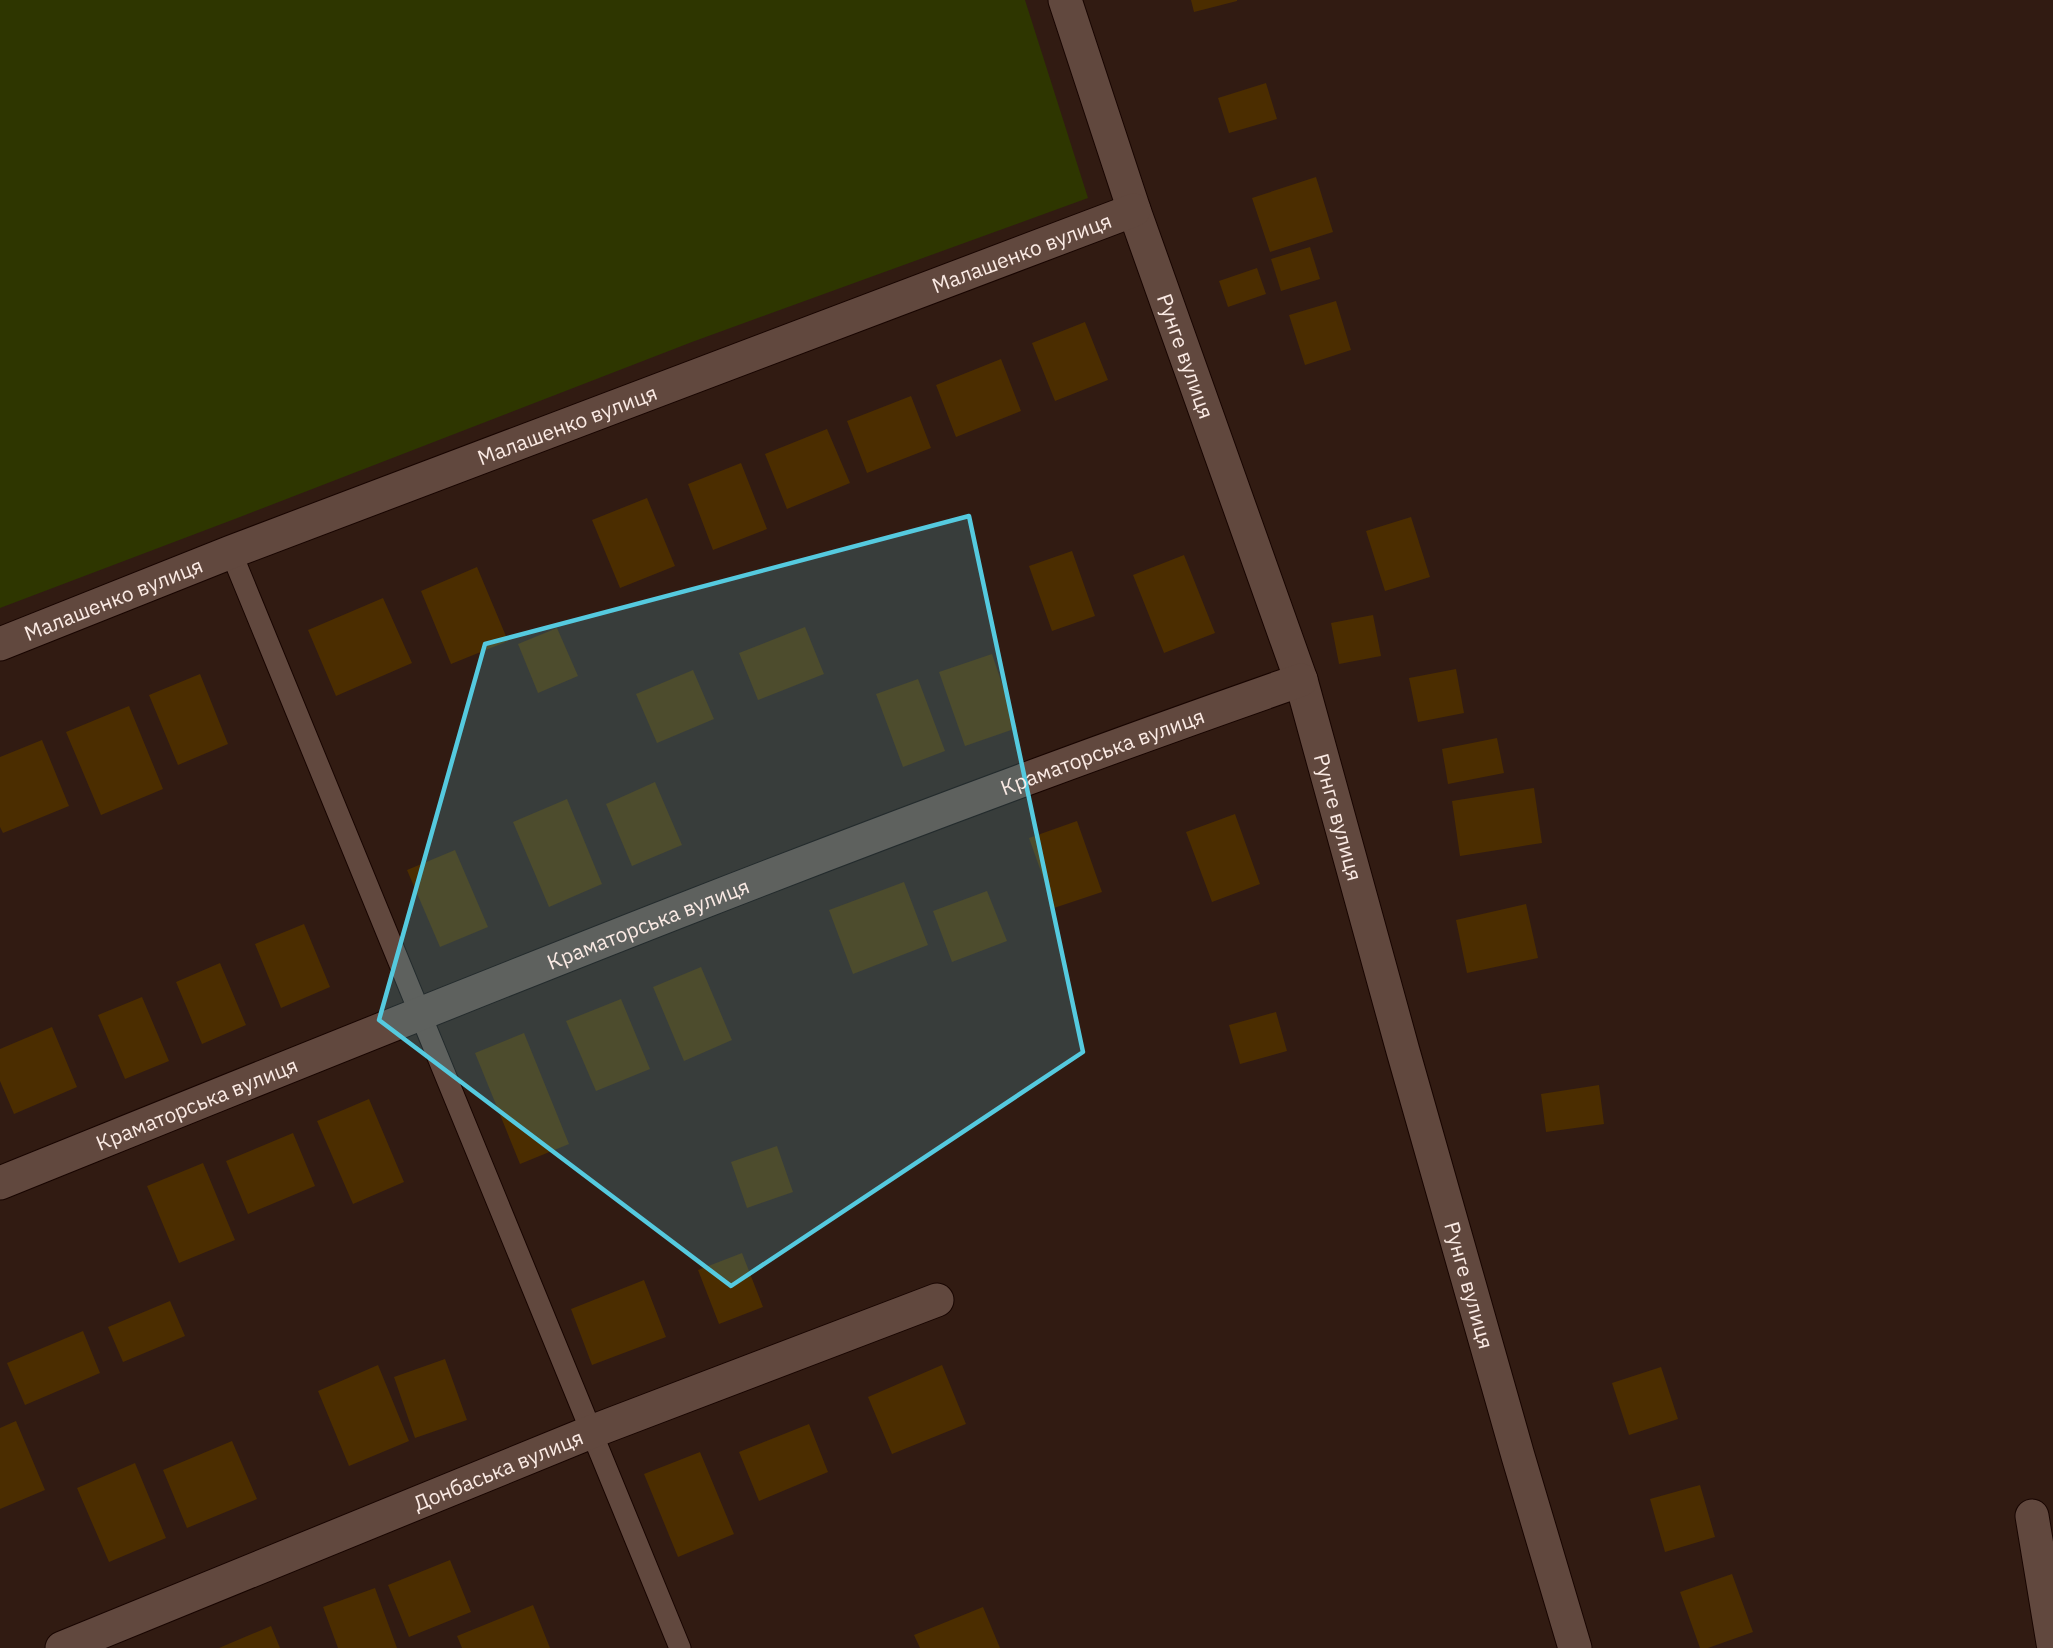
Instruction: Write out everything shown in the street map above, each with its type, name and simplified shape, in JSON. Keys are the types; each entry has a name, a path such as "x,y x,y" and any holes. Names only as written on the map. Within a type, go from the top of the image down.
{"street":[{"name":"Рунге вулиця","path":"1065,0 1134,210 1301,680 1425,1130 1575,1648"},
{"name":"Малашенко вулиця","path":"0,644 231,552 1134,210"},
{"name":"Краматорська вулиця","path":"0,1183 801,862 1132,739 1301,680"},
{"name":"Донбаська вулиця","path":"62,1648 591,1432 937,1300"},
{"path":"2032,1516 2053,1643"}],"lane":[{"path":"231,552 680,1648"}],"highlighted area":[{"path":"969,516 1083,1052 731,1286 379,1020 485,644"}],"green space":[{"path":"0,0 1025,0 1088,198 692,342 0,608"}],"building":[{"path":"1191,0 1237,0 1237,1 1194,12"},
{"path":"1266,83 1277,119 1229,133 1218,98"},
{"path":"1316,177 1333,232 1270,252 1252,198"},
{"path":"1310,247 1320,279 1281,291 1271,259"},
{"path":"1257,268 1266,294 1228,307 1219,281"},
{"path":"1336,301 1351,350 1305,365 1289,315"},
{"path":"1085,322 1108,380 1055,401 1032,343"},
{"path":"1001,359 1021,411 956,437 936,385"},
{"path":"911,396 931,448 867,473 847,421"},
{"path":"827,429 850,483 787,509 765,454"},
{"path":"741,463 767,529 713,550 688,484"},
{"path":"647,498 675,566 620,588 592,520"},
{"path":"1411,517 1430,577 1385,591 1366,531"},
{"path":"1072,551 1095,616 1052,631 1029,566"},
{"path":"1184,555 1215,633 1164,653 1133,575"},
{"path":"477,567 508,641 451,664 421,591"},
{"path":"383,598 412,663 336,696 308,630"},
{"path":"1373,615 1381,656 1339,664 1331,623"},
{"path":"805,627 824,674 758,700 739,653"},
{"path":"557,628 578,676 538,693 518,644"},
{"path":"992,654 1017,728 965,746 939,672"},
{"path":"1456,669 1464,713 1418,722 1409,678"},
{"path":"693,670 714,719 657,743 636,694"},
{"path":"200,674 228,744 178,765 149,695"},
{"path":"918,679 945,751 903,767 876,694"},
{"path":"129,706 163,789 101,815 66,732"},
{"path":"1497,738 1504,773 1448,784 1442,749"},
{"path":"42,740 69,806 3,833 0,827 0,757"},
{"path":"655,782 682,845 632,866 606,804"},
{"path":"1534,788 1542,843 1460,856 1452,801"},
{"path":"567,799 602,884 549,907 513,822"},
{"path":"1235,814 1260,884 1212,902 1186,832"},
{"path":"1077,821 1102,892 1054,908 1029,838"},
{"path":"455,850 488,927 440,947 407,870"},
{"path":"904,882 928,945 853,974 829,910"},
{"path":"987,891 1007,941 952,962 933,911"},
{"path":"1526,904 1538,958 1467,973 1456,920"},
{"path":"304,924 330,987 281,1008 255,944"},
{"path":"220,963 246,1025 202,1044 176,982"},
{"path":"701,967 732,1040 684,1061 653,987"},
{"path":"142,997 169,1061 125,1079 98,1015"},
{"path":"621,999 650,1069 596,1091 566,1021"},
{"path":"1276,1012 1287,1051 1240,1064 1229,1025"},
{"path":"52,1027 77,1087 14,1114 0,1081 0,1049"},
{"path":"524,1033 569,1144 520,1164 475,1053"},
{"path":"1599,1085 1604,1124 1546,1132 1541,1094"},
{"path":"369,1099 404,1182 353,1204 317,1121"},
{"path":"293,1133 315,1186 248,1214 226,1161"},
{"path":"777,1146 793,1192 747,1208 731,1162"},
{"path":"203,1163 235,1240 179,1263 147,1186"},
{"path":"742,1253 763,1307 719,1324 698,1270"},
{"path":"644,1280 666,1337 592,1365 571,1309"},
{"path":"170,1301 185,1336 123,1362 108,1327"},
{"path":"83,1331 100,1373 25,1405 7,1363"},
{"path":"445,1359 467,1420 415,1438 394,1377"},
{"path":"378,1365 409,1441 349,1466 318,1391"},
{"path":"942,1365 966,1424 892,1454 868,1397"},
{"path":"1661,1367 1678,1419 1629,1435 1612,1383"},
{"path":"16,1421 45,1490 0,1509 0,1428"},
{"path":"809,1424 828,1472 759,1501 739,1452"},
{"path":"232,1441 257,1499 187,1528 163,1470"},
{"path":"700,1452 734,1534 678,1557 644,1474"},
{"path":"135,1463 166,1538 109,1562 77,1488"},
{"path":"1700,1485 1715,1537 1665,1552 1650,1499"},
{"path":"450,1560 471,1612 409,1637 388,1585"},
{"path":"1732,1574 1753,1632 1708,1648 1700,1648 1680,1592"},
{"path":"375,1588 397,1648 338,1648 323,1607"},
{"path":"533,1605 550,1648 462,1648 457,1636"},
{"path":"983,1607 1000,1648 920,1648 914,1635"},
{"path":"271,1626 280,1648 219,1648"}]}
